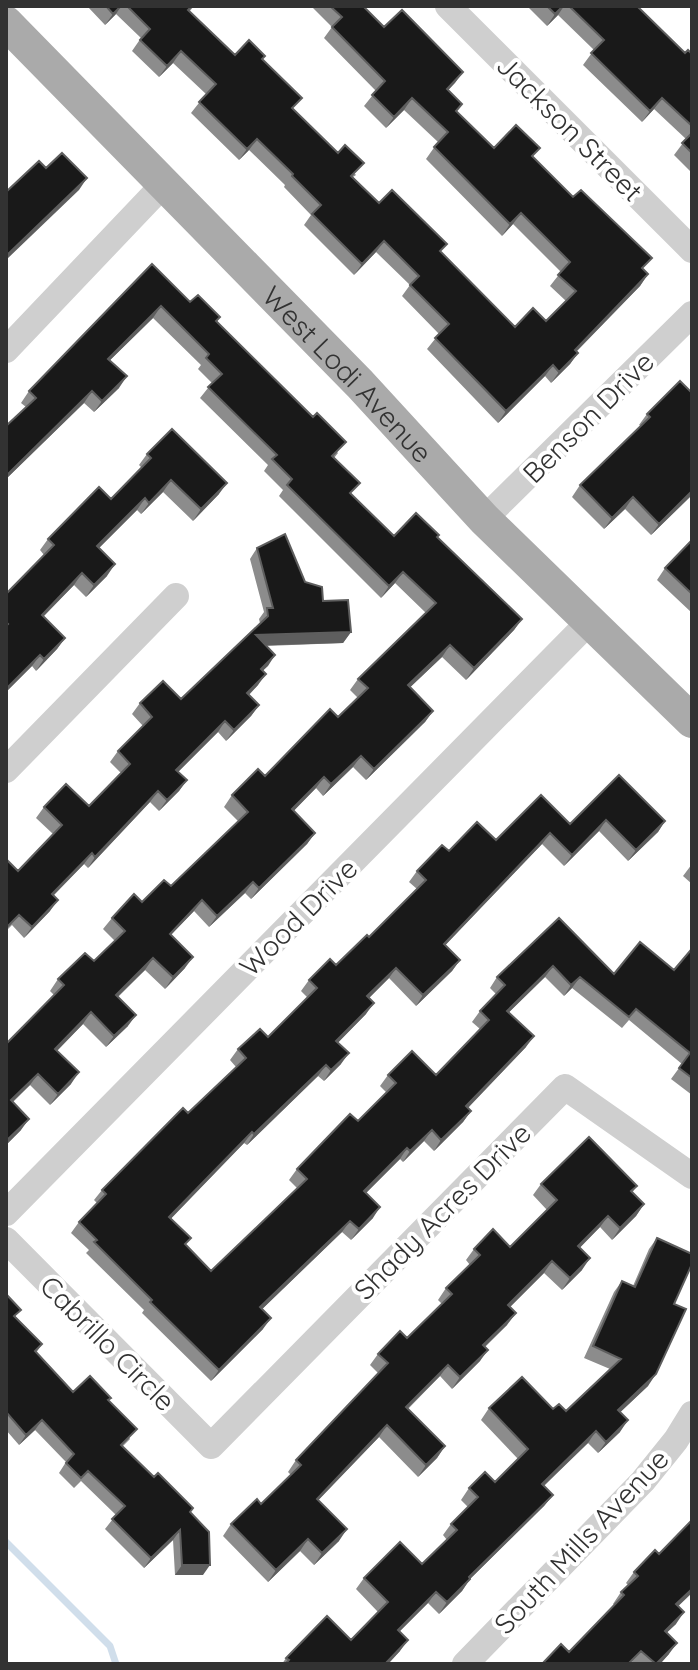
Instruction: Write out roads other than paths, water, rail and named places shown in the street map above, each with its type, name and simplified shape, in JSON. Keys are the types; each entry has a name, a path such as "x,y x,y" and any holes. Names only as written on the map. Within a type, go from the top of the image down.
{"main road":[{"name":"West Lodi Avenue","path":"6,23 360,384 484,519 692,721"}],"street":[{"name":"Jackson Street","path":"448,6 692,250"},
{"path":"6,350 164,184"},
{"name":"Benson Drive","path":"484,519 691,317"},
{"path":"6,770 176,596"},
{"name":"Wood Drive","path":"6,1213 591,620"},
{"name":"Shady Acres Drive","path":"211,1446 565,1087 692,1176"},
{"name":"Cabrillo Circle","path":"6,1240 211,1446"},
{"name":"South Mills Avenue","path":"465,1664 643,1481 676,1440 692,1414"}],"waterway":[{"path":"6,1542 110,1646 116,1664"}]}
